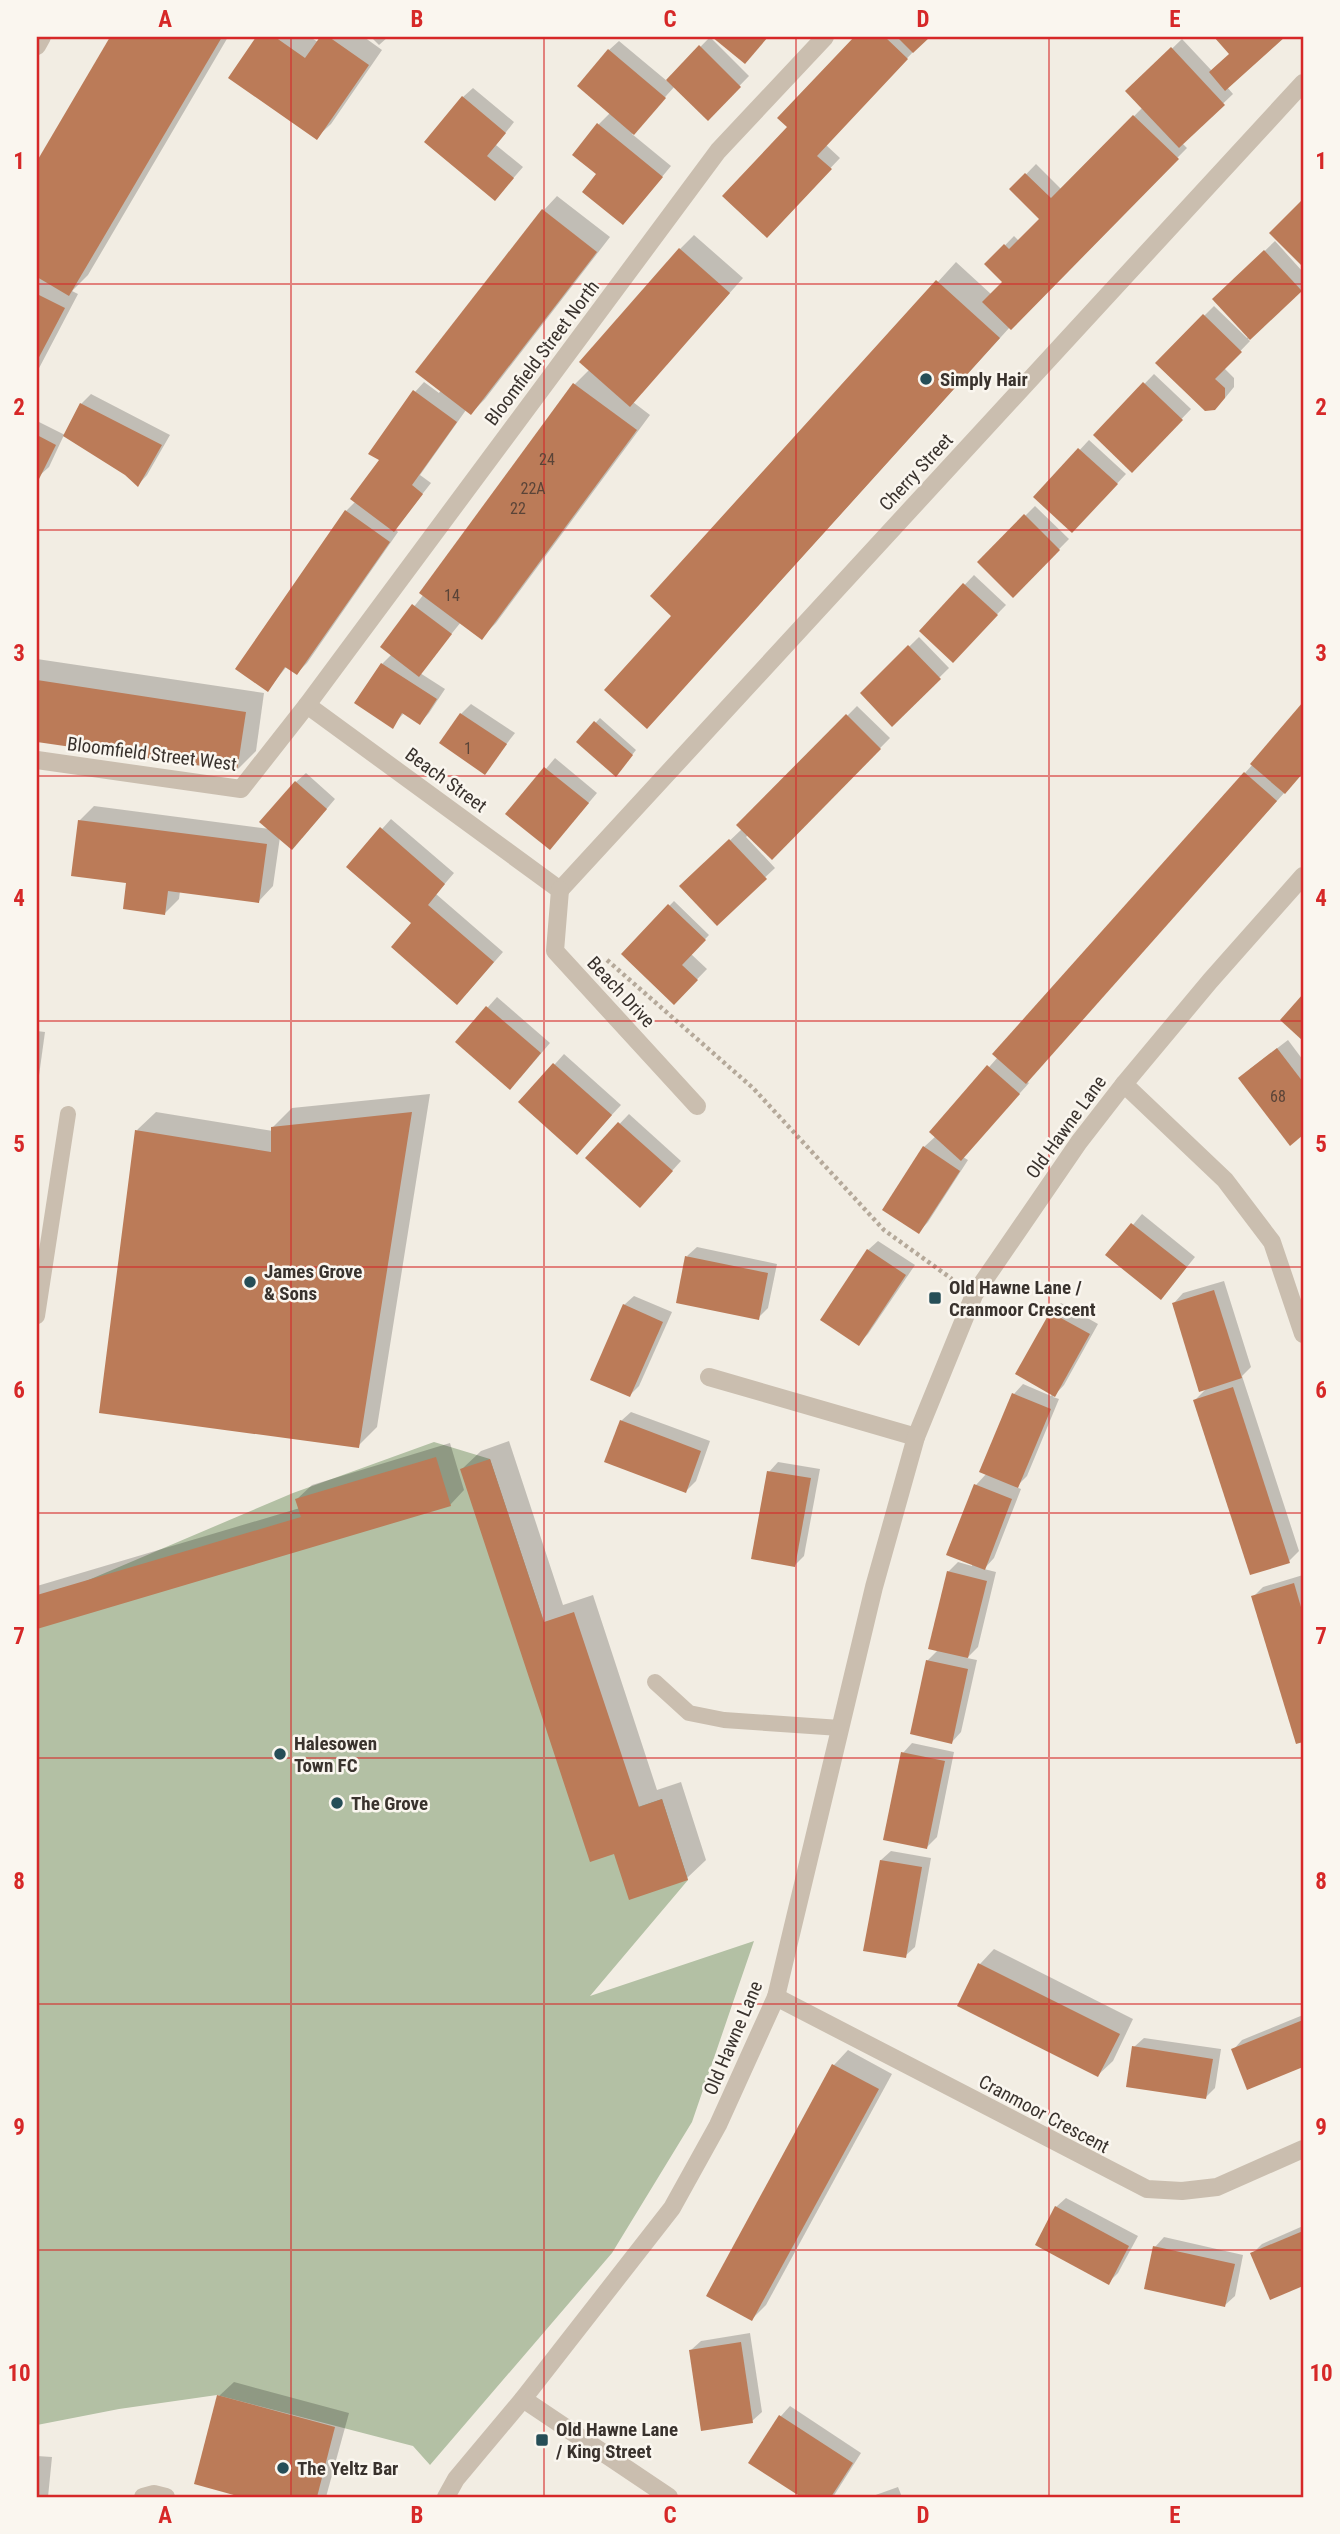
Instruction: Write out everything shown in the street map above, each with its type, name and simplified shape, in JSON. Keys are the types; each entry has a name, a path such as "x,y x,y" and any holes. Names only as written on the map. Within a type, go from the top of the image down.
{"street":[{"path":"37,46 42,37"},
{"name":"Bloomfield Street North","path":"307,705 718,151 825,37"},
{"name":"Cherry Street","path":"560,890 1303,83"},
{"name":"Bloomfield Street West","path":"37,760 242,789 307,705"},
{"name":"Beach Street","path":"307,705 560,890"},
{"name":"Old Hawne Lane","path":"446,2497 456,2479 523,2399 672,2208 718,2125 776,1997 874,1587 916,1437 974,1295 1079,1142 1124,1084 1303,876"},
{"name":"Beach Drive","path":"560,890 555,951 698,1106"},
{"path":"1124,1084 1225,1180 1272,1242 1303,1334"},
{"path":"709,1377 916,1437"},
{"name":"Cranmoor Crescent","path":"776,1997 1147,2189 1182,2191 1217,2187 1303,2149"},
{"path":"523,2399 669,2497"},
{"path":"143,2497 155,2494 166,2497"}],"lane":[{"path":"37,1316 68,1114"},
{"path":"655,1682 689,1713 724,1720 840,1728"}],"path":[{"path":"601,955 753,1088 884,1230 974,1295"}],"green space":[{"name":"The Grove","path":"434,1442 490,1459 544,1622 638,1807 662,1799 688,1880 590,1996 754,1941 692,2122 612,2253 430,2465 413,2446 217,2395 119,2409 37,2425 37,1596 72,1587 293,1493"}],"building":[{"path":"110,37 222,37 69,296 37,277 37,161"},
{"path":"256,37 275,37 305,58 320,37 329,37 369,65 317,140 228,78"},
{"path":"712,37 768,37 745,64"},
{"path":"854,37 885,37 908,59 817,156 832,169 767,238 722,196 787,127 777,118"},
{"path":"897,37 930,37 913,53"},
{"path":"1214,37 1285,37 1225,91 1209,72 1229,54"},
{"path":"699,45 741,87 708,121 666,80"},
{"path":"1171,47 1225,105 1179,148 1125,91"},
{"path":"608,49 666,98 634,135 577,86"},
{"path":"462,96 506,133 487,156 514,178 495,201 424,142"},
{"path":"1133,115 1179,159 1011,330 982,302 1002,282 984,264 1004,244 1009,249 1039,219 1009,189 1025,173 1051,198"},
{"path":"597,123 663,177 623,225 582,192 596,174 572,155"},
{"path":"1303,199 1303,267 1269,233"},
{"path":"542,209 597,252 471,415 415,372"},
{"path":"679,248 730,293 630,407 579,362"},
{"path":"1264,250 1302,291 1250,340 1212,299"},
{"path":"936,280 1000,338 647,729 604,690 671,616 650,596"},
{"path":"37,294 65,308 37,361"},
{"path":"1203,314 1242,352 1215,379 1225,388 1225,398 1215,410 1205,411 1155,363"},
{"path":"1143,382 1183,420 1132,473 1093,435"},
{"path":"573,383 637,430 482,640 419,593"},
{"path":"413,390 457,422 412,485 423,494 394,532 350,499 379,460 368,454"},
{"path":"80,403 162,445 138,487 125,475 63,436"},
{"path":"37,435 56,445 39,479 37,477"},
{"path":"1078,448 1118,484 1072,533 1033,497"},
{"path":"345,510 390,542 297,675 285,667 268,692 235,669"},
{"path":"1024,514 1060,550 1013,598 977,562"},
{"path":"963,583 998,615 953,663 919,631"},
{"path":"412,604 452,634 419,677 380,647"},
{"path":"908,645 941,679 892,727 860,693"},
{"path":"381,663 437,699 420,725 402,713 393,729 354,703"},
{"path":"37,680 246,712 237,771 37,742"},
{"path":"1303,702 1303,773 1285,794 1250,764"},
{"path":"460,713 507,744 485,775 439,743"},
{"path":"846,714 881,749 772,860 736,825"},
{"path":"594,721 633,755 616,777 576,742"},
{"path":"544,767 589,803 550,850 505,814"},
{"path":"1244,772 1277,801 1026,1084 992,1054"},
{"path":"295,781 327,809 292,850 259,822"},
{"path":"78,820 267,844 259,903 168,891 165,915 123,909 126,883 71,876"},
{"path":"380,827 445,884 428,905 494,962 457,1005 391,947 411,923 346,867"},
{"path":"729,839 767,879 717,926 679,886"},
{"path":"668,904 706,940 682,965 698,980 674,1005 621,954"},
{"path":"1303,994 1303,1041 1280,1020"},
{"path":"486,1006 541,1053 510,1090 455,1042"},
{"path":"1277,1048 1303,1082 1303,1135 1290,1146 1238,1078"},
{"path":"553,1063 612,1115 577,1155 518,1102"},
{"path":"987,1065 1020,1094 961,1161 929,1132"},
{"name":"James Grove & Sons","path":"412,1112 359,1448 99,1413 135,1130 271,1152 271,1127"},
{"path":"618,1122 673,1171 640,1208 585,1158"},
{"path":"923,1146 960,1171 919,1234 882,1210"},
{"path":"1131,1223 1187,1267 1161,1300 1105,1255"},
{"path":"867,1249 906,1275 859,1346 820,1320"},
{"path":"685,1256 768,1273 759,1320 676,1303"},
{"path":"1214,1290 1242,1378 1199,1392 1172,1303"},
{"path":"623,1304 663,1322 630,1397 590,1380"},
{"path":"1050,1312 1090,1334 1055,1397 1015,1374"},
{"path":"1233,1387 1290,1563 1250,1575 1193,1400"},
{"path":"1012,1393 1051,1409 1018,1488 979,1472"},
{"path":"620,1420 701,1451 686,1493 604,1462"},
{"path":"436,1457 451,1506 37,1629 37,1595 301,1517 295,1499"},
{"path":"490,1459 544,1622 574,1612 639,1807 662,1799 688,1880 629,1900 614,1854 590,1862 460,1469"},
{"path":"767,1471 811,1478 795,1567 751,1559"},
{"path":"974,1484 1012,1499 985,1570 946,1555"},
{"path":"947,1571 987,1581 968,1658 928,1649"},
{"path":"1294,1583 1303,1614 1303,1742 1296,1744 1251,1596"},
{"path":"926,1660 968,1669 952,1744 910,1734"},
{"path":"901,1752 945,1761 927,1849 883,1840"},
{"path":"880,1860 922,1867 906,1958 863,1951"},
{"path":"978,1963 1120,2034 1098,2077 957,2006"},
{"path":"1303,2020 1303,2067 1247,2090 1231,2049"},
{"path":"1132,2046 1213,2059 1206,2099 1126,2087"},
{"path":"832,2064 879,2089 752,2321 706,2296"},
{"path":"1055,2206 1129,2246 1109,2285 1035,2245"},
{"path":"1303,2231 1303,2286 1270,2300 1250,2253"},
{"path":"1153,2246 1235,2264 1225,2307 1144,2289"},
{"path":"741,2342 753,2423 701,2431 689,2350"},
{"path":"217,2395 335,2427 317,2497 241,2497 194,2484"},
{"path":"779,2415 853,2463 831,2497 801,2497 748,2463"}],"place":[{"name":"Simply Hair","path":"926,379"},
{"name":"James Grove & Sons","path":"250,1282"},
{"name":"Old Hawne Lane / Cranmoor Crescent","path":"935,1298"},
{"name":"Halesowen Town FC","path":"280,1754"},
{"name":"The Grove","path":"337,1803"},
{"name":"Old Hawne Lane / King Street","path":"542,2440"},
{"name":"The Yeltz Bar","path":"283,2468"}]}
